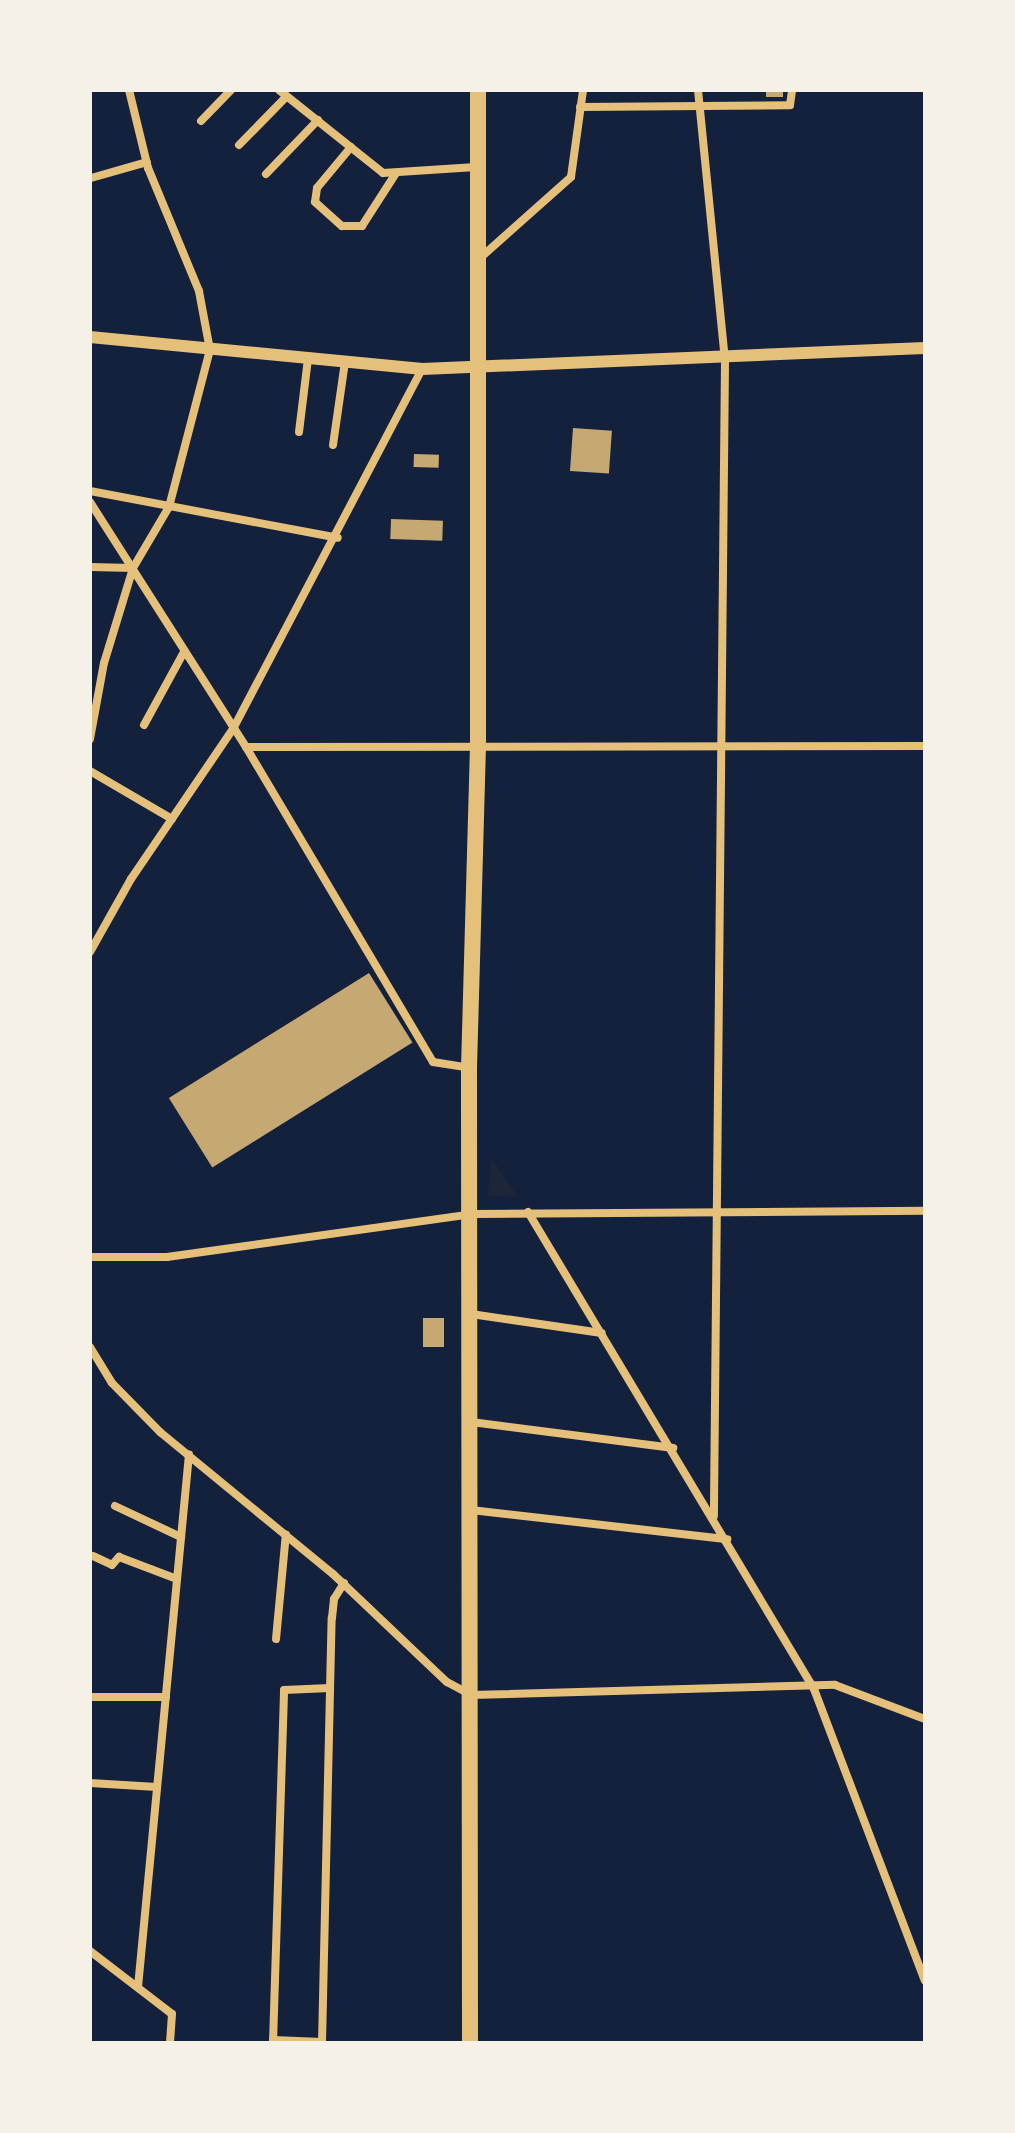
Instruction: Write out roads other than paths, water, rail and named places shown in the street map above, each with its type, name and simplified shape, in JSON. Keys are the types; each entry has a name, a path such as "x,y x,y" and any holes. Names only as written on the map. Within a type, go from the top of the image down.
{"main road":[{"path":"470,2043 472,1214 469,1068 478,745 478,90"}],"street":[{"path":"90,739 104,663 133,568 169,507 210,350 199,291 147,162 129,90"},
{"path":"201,121 231,90"},
{"path":"478,260 504,241 571,177 583,90"},
{"path":"698,90 725,361 721,1213 714,1516"},
{"path":"580,107 790,105 792,90"},
{"path":"239,145 283,92 383,173 476,167"},
{"path":"266,174 318,120"},
{"path":"351,147 317,188 315,202 342,226 362,226 396,173"},
{"path":"91,178 147,162"},
{"path":"90,337 422,369 477,370 725,361 925,348"},
{"path":"299,432 308,359"},
{"path":"333,445 345,362"},
{"path":"91,946 233,729 338,538 422,369"},
{"path":"90,491 338,538"},
{"path":"90,502 246,747 433,1062 469,1068"},
{"path":"90,567 133,568"},
{"path":"144,725 184,652"},
{"path":"246,747 925,746"},
{"path":"90,771 172,819"},
{"path":"90,1257 167,1257 472,1214 925,1211"},
{"path":"528,1212 714,1516 814,1689 925,1981"},
{"path":"471,1314 602,1333"},
{"path":"90,1347 112,1383 189,1454 344,1583 447,1682 471,1695 814,1689 835,1685 925,1719"},
{"path":"471,1422 673,1448"},
{"path":"138,1987 189,1454"},
{"path":"115,1506 181,1537"},
{"path":"471,1510 727,1539"},
{"path":"276,1639 286,1534"},
{"path":"93,1556 112,1565 119,1557 177,1579"},
{"path":"330,1688 284,1690 273,2041 322,2043 334,1599 344,1583"},
{"path":"90,1697 166,1697"},
{"path":"90,1783 157,1787"},
{"path":"90,1951 172,2014 170,2043"}]}
